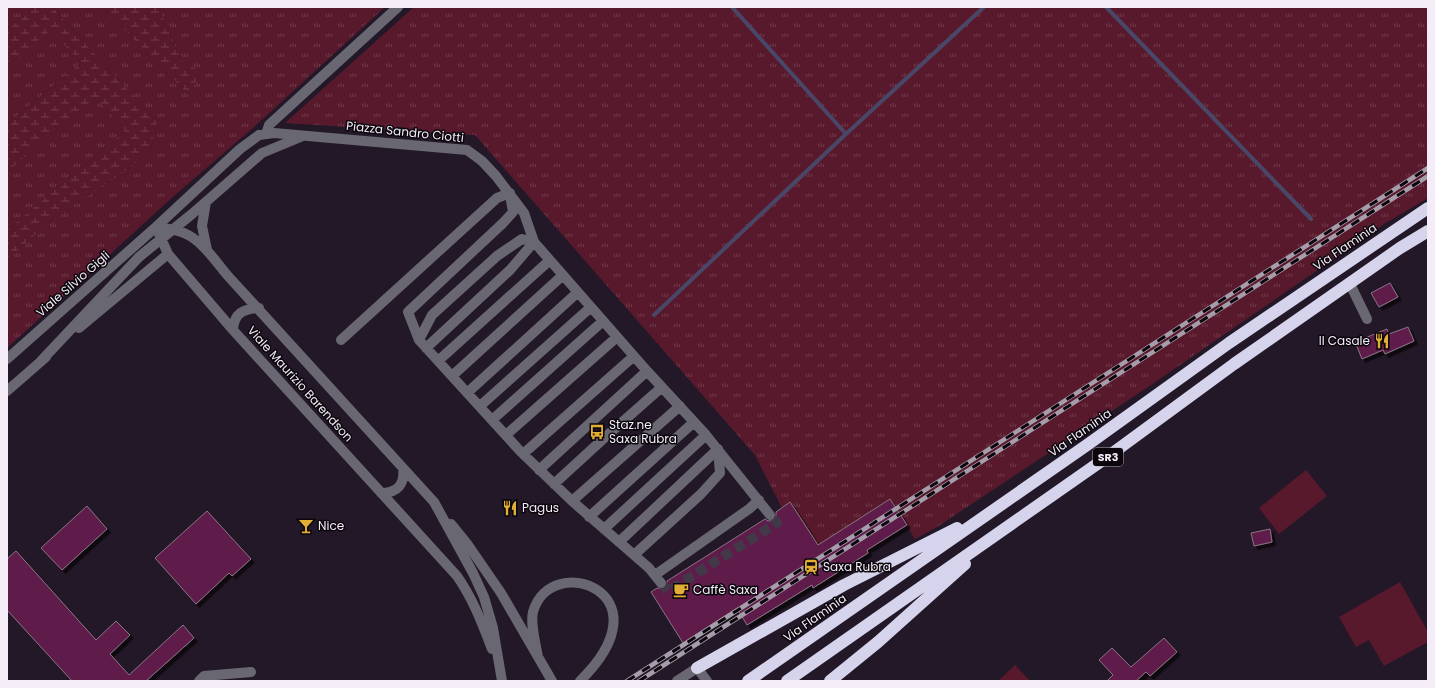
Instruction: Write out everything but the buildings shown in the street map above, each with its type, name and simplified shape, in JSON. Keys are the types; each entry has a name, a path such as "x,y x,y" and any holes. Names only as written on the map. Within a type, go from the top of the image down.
{"highway":[{"name":"Via Flaminia","path":"748,681 1094,441 1229,343 1428,208"},
{"name":"SR3","path":"787,681 1110,455 1400,248 1428,231"},
{"path":"697,668 844,585 994,510"},
{"path":"830,681 896,627 992,538"}],"street":[{"path":"266,134 269,125 398,7"},
{"name":"Piazza Sandro Ciotti","path":"156,227 240,149 259,135 274,133 467,150 482,161 510,193 524,213 534,242"},
{"name":"Piazza Sandro Ciotti","path":"41,361 139,257 262,154 303,136"},
{"path":"340,340 498,198 510,193 513,212 504,223 408,312 423,344 523,454 589,517 634,555 658,579 759,500"},
{"path":"206,202 202,226 207,250"},
{"path":"156,227 176,227 207,250"},
{"name":"Viale Maurizio Barendson","path":"156,227 168,254 234,330 454,573 465,588 480,618 502,681"},
{"name":"Viale Silvio Gigli","path":"7,360 156,227"},
{"path":"423,344 432,315 497,256 522,239 534,242 662,388 706,435 770,514"},
{"path":"423,344 510,270 534,242"},
{"name":"Viale Maurizio Barendson","path":"207,250 220,268 434,502 473,573 484,597 493,628 499,670"},
{"path":"7,391 168,254"},
{"path":"438,361 550,260"},
{"path":"452,376 563,275"},
{"path":"1350,284 1367,319"},
{"path":"467,393 578,292"},
{"path":"480,406 591,307"},
{"path":"234,330 235,320 239,314 247,310 258,308"},
{"path":"492,420 603,321"},
{"path":"506,435 617,337"},
{"path":"523,454 634,356"},
{"path":"539,470 647,371"},
{"path":"554,484 662,388"},
{"path":"572,501 680,406"},
{"path":"589,517 694,422"},
{"path":"604,529 706,435"},
{"path":"619,542 718,449"},
{"path":"634,555 701,494 720,473 718,449"},
{"path":"381,493 394,491 400,486 404,477 403,468"},
{"path":"434,502 468,545 501,593 552,681"},
{"path":"538,657 532,621 533,612 540,598 550,589 563,584 584,584 595,588 604,595 610,603 614,624 607,647 597,662 580,681"},
{"path":"677,681 697,668 707,681"},
{"path":"199,681 204,676 251,672"}],"green space":[{"path":"7,7 35,7 7,30"},
{"path":"35,7 52,7 157,122 151,150 128,169 48,223 7,260 7,230 125,131 96,97 7,172 7,124 81,63 51,30 7,66 7,30"},
{"path":"52,7 102,7 188,94 182,61 158,7 385,7 254,127 175,195 7,348 7,260 48,223 128,169 151,150 157,122"},
{"path":"102,7 158,7 182,61 200,71 190,96"},
{"path":"414,7 1428,7 1428,198 1384,224 1151,385 937,527 915,539 890,499 818,545 791,503 782,508 755,455 475,135 285,123"},
{"path":"51,29 81,63 7,124 7,66"},
{"path":"96,97 125,131 7,230 7,172"},
{"path":"1306,470 1327,496 1279,534 1259,508"},
{"path":"1400,582 1428,632 1428,642 1384,666 1369,640 1356,647 1339,617"},
{"path":"1015,665 1030,681 998,681"}],"waterway":[{"path":"654,315 846,134 732,7"},
{"path":"846,134 984,7"},
{"path":"1106,7 1311,219"}],"tunnel":[{"path":"661,583 668,591 777,523 770,515"}],"railway":[{"path":"627,681 1428,168"},
{"path":"639,681 1428,176"}],"place":[{"name":"Il Casale","path":"1382,341"},
{"name":"Staz.ne Saxa Rubra","path":"597,432"},
{"name":"Pagus","path":"510,508"},
{"name":"Nice","path":"306,526"},
{"name":"Saxa Rubra","path":"811,567"},
{"name":"Caffè Saxa","path":"681,590"}]}
